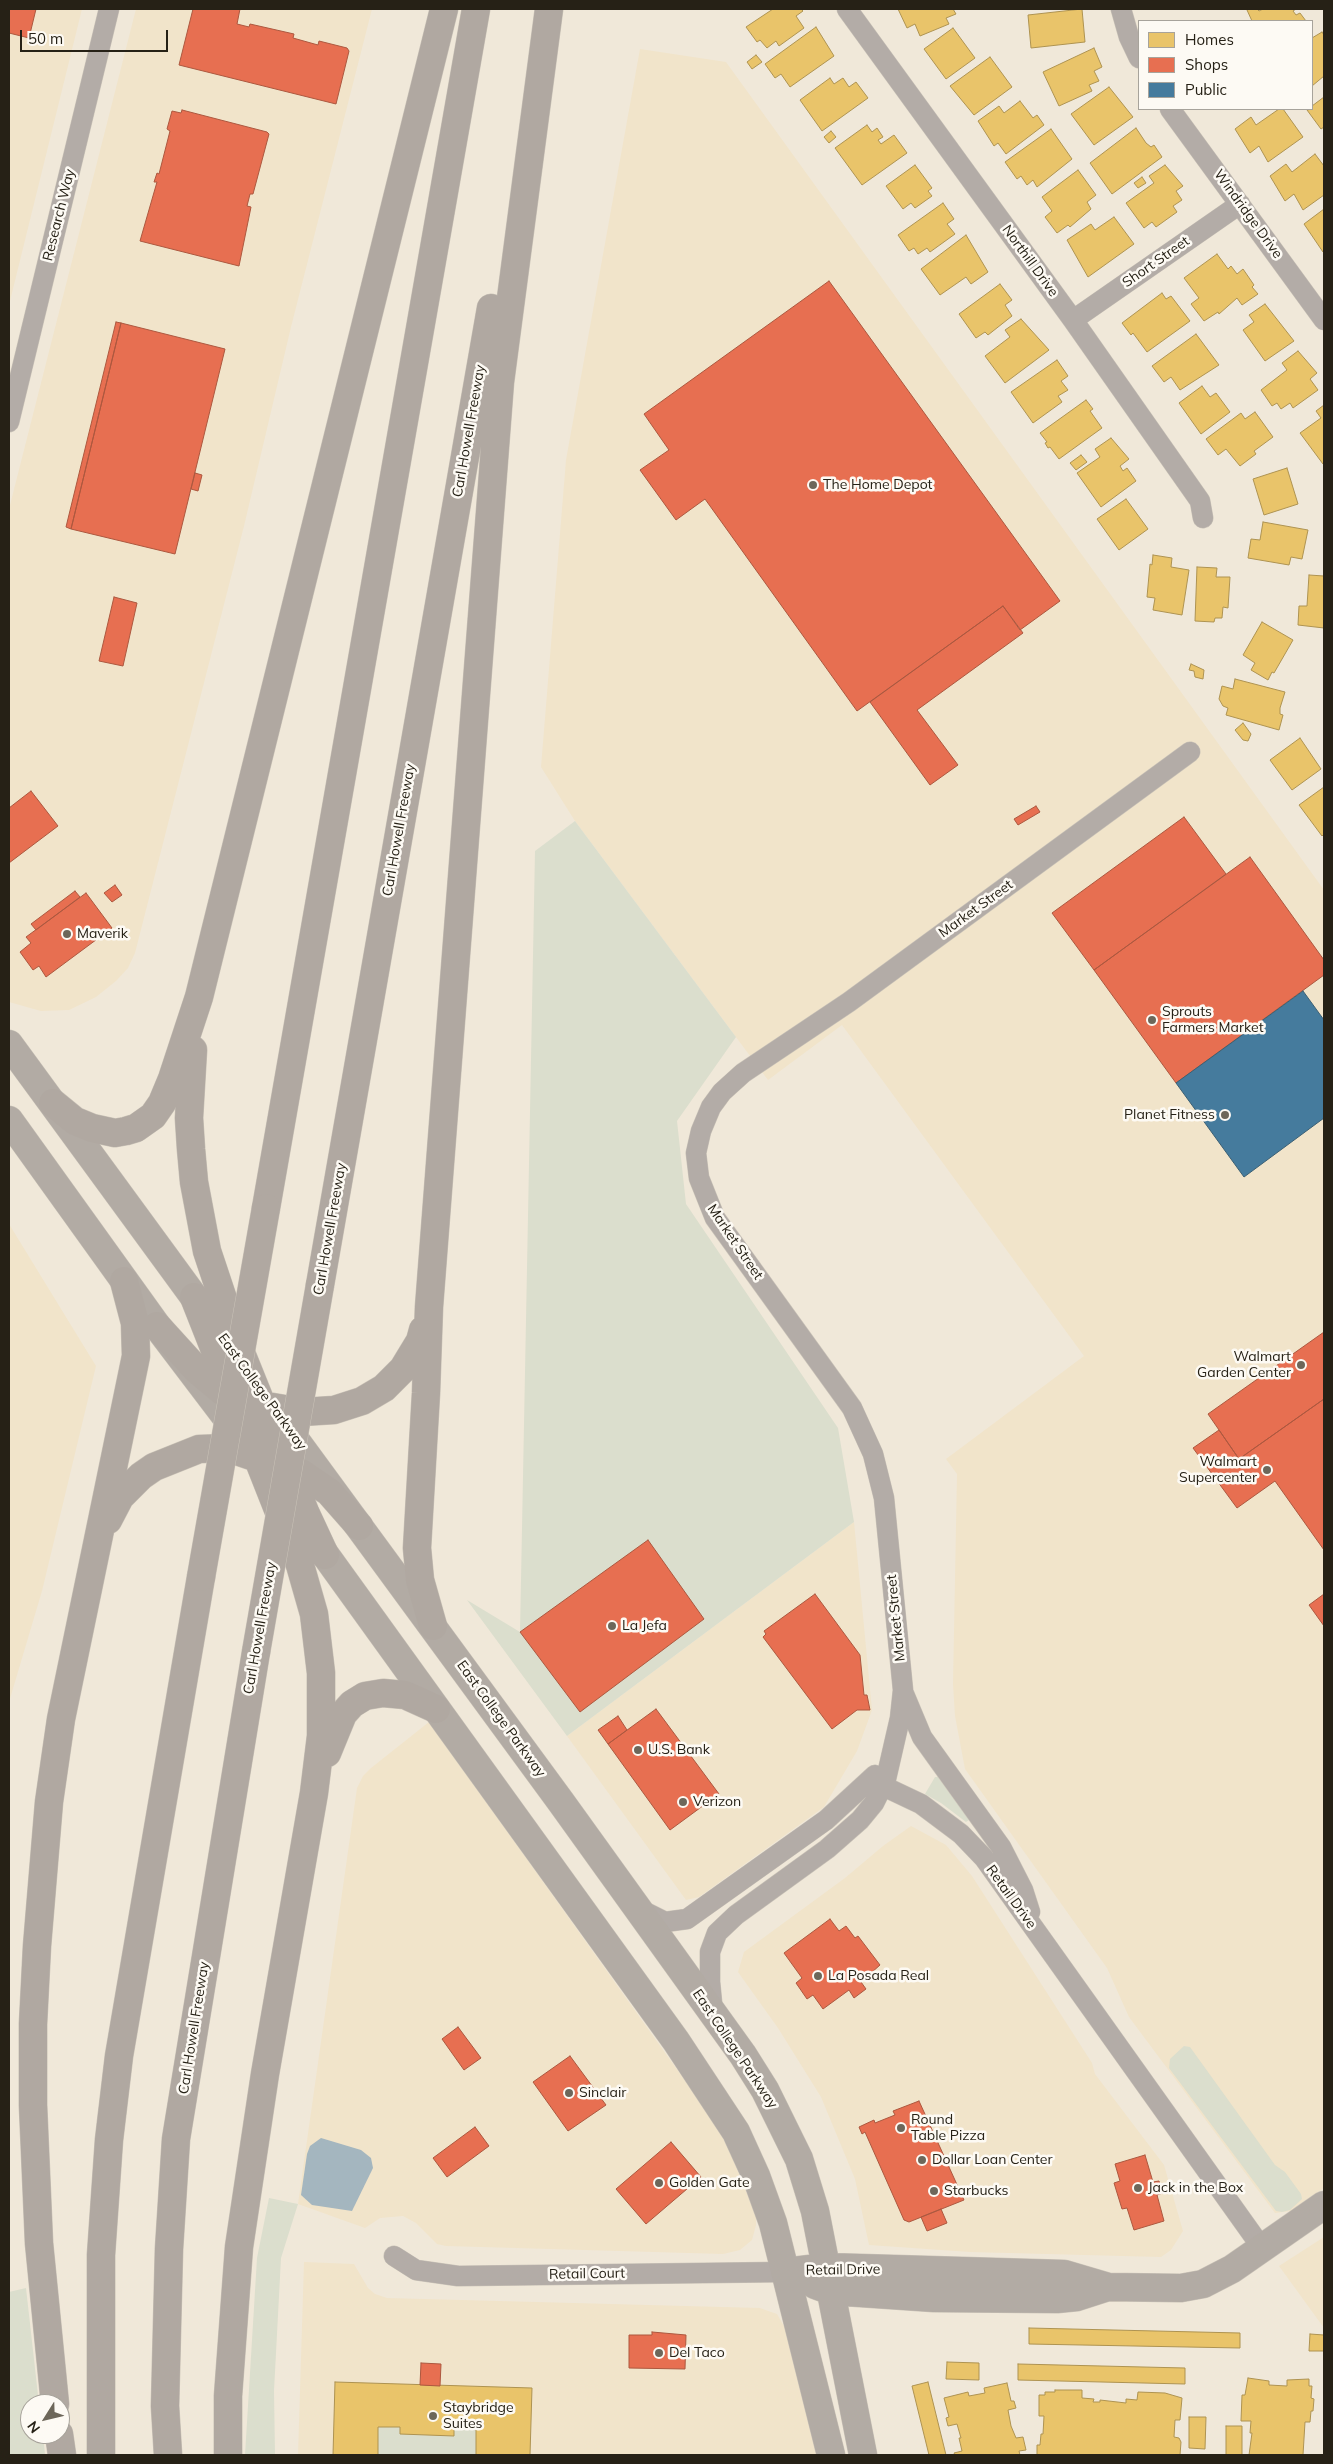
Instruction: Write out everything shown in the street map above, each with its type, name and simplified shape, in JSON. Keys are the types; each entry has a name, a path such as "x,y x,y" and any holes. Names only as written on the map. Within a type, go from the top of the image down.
{"highway":[{"path":"54,1103 76,1121 99,1130 122,1132 136,1128 148,1120 157,1111 169,1089 199,997 444,9"},
{"path":"101,2455 101,2255 109,2140 119,2056 201,1577 476,9"},
{"name":"Carl Howell Freeway","path":"168,2455 165,2406 169,2249 176,2139 256,1652 544,9"},
{"path":"433,1626 420,1580 417,1548 426,1393 428,1307 497,415 510,299 549,9"},
{"path":"199,997 190,1087 189,1118 194,1182 243,1387 257,1458 300,1564 314,1614 321,1682 321,1736 314,1793 263,2083 242,2221 232,2331 228,2455"},
{"path":"55,2394 39,2243 34,2125 33,2024 37,1946 49,1802 61,1719 136,1356 134,1323 124,1281"},
{"path":"194,1297 243,1387 267,1406 302,1412 334,1410 362,1401 384,1388 403,1369 420,1341 428,1307"},
{"path":"157,1326 197,1370 222,1391 243,1387"},
{"path":"267,1406 287,1468 325,1555"},
{"path":"100,1537 120,1497 141,1476 161,1463 199,1449 228,1448 301,1472 329,1492 359,1526"},
{"path":"314,1793 340,1721 356,1701 372,1694 394,1693 410,1697 436,1709"}],"main road":[{"path":"9,1044 194,1297"},
{"path":"9,1120 157,1326 257,1458 680,2048 725,2115 744,2150 766,2205 785,2272 831,2455"},
{"name":"East College Parkway","path":"267,1406 433,1626 755,2073 790,2139 815,2211 863,2455"},
{"name":"Retail Drive","path":"785,2272 828,2279 1064,2274 1108,2287 1181,2288 1203,2284 1232,2269 1324,2205"}],"street":[{"name":"Research Way","path":"9,422 110,9"},
{"name":"Northill Drive","path":"847,9 1073,320 1200,501 1203,518"},
{"path":"1121,9 1129,37 1138,56"},
{"name":"Windridge Drive","path":"1171,110 1324,320"},
{"name":"Short Street","path":"1073,320 1240,204"},
{"name":"Market Street","path":"638,1909 665,1922 687,1919 874,1785 888,1762 900,1718 903,1690 884,1498 873,1454 852,1408 715,1218 698,1178 696,1153 701,1131 711,1107 722,1092 743,1073 849,1002 1190,752"},
{"path":"903,1690 922,1737 1001,1847 1023,1890 1036,1930"},
{"name":"Market Street","path":"714,2015 710,1982 710,1952 717,1933 736,1915 827,1849 860,1820 874,1803 874,1785"},
{"name":"Retail Drive","path":"874,1785 921,1804 961,1834 984,1858 1262,2248"},
{"name":"Retail Court","path":"394,2256 416,2270 458,2276 785,2272"}],"shaded area":[{"path":"9,9 82,9 9,305"},
{"path":"136,9 372,9 291,327 244,526 135,953 128,968 116,981 96,997 69,1010 41,1011 9,1002 9,509"},
{"path":"640,49 726,62 1324,890 1324,2188 1291,2211 1275,2213 1129,2017 1107,1968 965,1769 955,1716 953,1684 957,1474 946,1459 1084,1356 842,1025 768,1080 575,821 541,767 566,460"},
{"path":"9,1224 96,1366 42,1591 9,1702"},
{"path":"854,1522 872,1710 857,1751 824,1807 699,1897 686,1900 567,1736"},
{"path":"429,1722 711,2117 727,2145 756,2215 756,2225 752,2240 740,2250 723,2254 446,2246 437,2244 416,2223 403,2216 380,2218 365,2228 298,2204 357,1788 363,1776 371,1768"},
{"path":"911,1826 946,1845 972,1876 1092,2063 1095,2074 1164,2165 1183,2231 1171,2250 1161,2257 970,2252 869,2245 855,2179 821,2097 778,2028 738,1972 744,1952 845,1878 883,1846"},
{"path":"321,2138 361,2150 371,2158 373,2168 352,2211 312,2205 301,2195 307,2154 310,2146"},
{"path":"1324,2237 1324,2328 1279,2266"},
{"path":"304,2262 354,2264 368,2288 375,2294 387,2298 760,2308 777,2314 788,2333 817,2455 298,2455"}],"green space":[{"path":"575,821 736,1037 677,1121 686,1204 838,1428 854,1522 567,1736 467,1600 520,1632 535,851"},
{"path":"935,1777 938,1777 969,1820 966,1822 941,1803 925,1794"},
{"path":"1184,2046 1190,2047 1275,2165 1285,2172 1301,2194 1302,2199 1290,2210 1276,2211 1169,2068 1170,2059"},
{"path":"269,2198 298,2204 281,2258 274,2391 275,2455 245,2455 257,2258"},
{"path":"26,2288 38,2394 20,2394 20,2444 44,2444 45,2455 9,2455 9,2292"},
{"path":"378,2427 400,2427 400,2434 453,2436 454,2429 476,2429 476,2455 378,2455"}],"building: Homes":[{"path":"773,9 801,9 803,11 796,16 804,28 779,46 776,41 767,48 760,40 757,42 746,27"},
{"path":"898,9 953,9 956,14 946,18 949,24 920,36 915,24 907,28"},
{"path":"1082,9 1085,42 1031,48 1028,15"},
{"path":"1296,9 1293,11 1296,15 1300,13 1305,20 1252,20 1247,10"},
{"path":"816,27 834,56 790,87 781,74 775,78 765,64"},
{"path":"953,28 975,58 946,79 924,49"},
{"path":"1322,32 1324,35 1324,76 1313,85 1313,37"},
{"path":"1094,48 1102,67 1094,71 1099,81 1089,85 1092,91 1059,106 1043,72"},
{"path":"756,55 762,62 752,69 747,62"},
{"path":"990,57 1012,87 974,115 950,86"},
{"path":"830,78 834,84 843,78 849,87 856,82 868,98 822,131 800,100"},
{"path":"1109,87 1133,117 1094,145 1071,114"},
{"path":"1324,97 1324,127 1321,129 1307,110 1313,110 1313,105"},
{"path":"1020,101 1033,118 1037,115 1044,125 1006,154 998,143 994,146 978,121 999,106 1004,113"},
{"path":"1278,110 1284,110 1303,137 1268,162 1259,146 1250,153 1235,129 1251,117 1256,125"},
{"path":"867,125 872,132 877,128 883,137 878,140 881,144 894,135 907,153 862,185 835,148"},
{"path":"1136,128 1146,143 1151,147 1154,145 1162,157 1112,194 1090,163"},
{"path":"1051,129 1072,159 1037,187 1033,180 1027,185 1021,176 1017,179 1005,162"},
{"path":"831,131 836,137 829,143 824,137"},
{"path":"1315,154 1324,166 1324,195 1303,210 1294,194 1285,201 1270,176 1286,164 1292,172"},
{"path":"915,165 932,188 928,191 932,196 915,208 911,203 903,209 886,186"},
{"path":"1165,165 1183,186 1176,191 1182,200 1173,206 1177,212 1156,227 1152,222 1144,228 1126,203 1154,183 1149,176"},
{"path":"1078,170 1096,195 1087,202 1091,209 1070,227 1068,225 1057,233 1045,217 1052,211 1042,197"},
{"path":"1142,177 1146,183 1138,188 1134,183"},
{"path":"943,203 954,219 947,224 955,234 930,252 927,248 918,254 914,248 909,251 898,235"},
{"path":"1324,209 1324,251 1323,252 1304,224"},
{"path":"1114,217 1134,244 1088,277 1067,240 1091,224 1095,230"},
{"path":"966,235 988,272 971,284 966,277 940,295 921,269"},
{"path":"1217,254 1228,269 1231,266 1237,274 1243,269 1254,285 1252,287 1258,294 1242,305 1237,298 1219,314 1218,312 1204,321 1191,304 1199,298 1184,278"},
{"path":"1000,284 1012,300 1005,305 1012,316 988,335 985,332 976,338 959,314"},
{"path":"1162,293 1166,299 1171,296 1190,321 1147,352 1133,333 1131,335 1122,323"},
{"path":"1265,304 1294,341 1265,361 1243,330 1254,322 1249,315"},
{"path":"1021,319 1049,350 1005,383 985,356 1010,337 1005,330"},
{"path":"1196,334 1219,365 1180,390 1171,377 1164,382 1152,366"},
{"path":"1298,351 1317,373 1310,379 1318,390 1293,408 1290,403 1281,409 1277,403 1272,406 1261,390 1287,370 1282,363"},
{"path":"1057,360 1068,376 1061,381 1068,390 1058,396 1062,402 1033,423 1011,392"},
{"path":"1202,386 1210,397 1216,393 1230,412 1201,434 1179,403"},
{"path":"1086,400 1093,409 1090,411 1102,428 1059,459 1050,447 1048,448 1045,443 1047,442 1040,433"},
{"path":"1324,405 1323,464 1300,433 1321,418 1316,411"},
{"path":"1255,412 1273,437 1254,451 1256,454 1240,466 1226,449 1218,455 1206,439 1241,413 1245,419"},
{"path":"1111,438 1129,459 1120,466 1123,471 1127,468 1136,481 1101,507 1077,473 1100,457 1095,449"},
{"path":"1081,455 1087,462 1076,470 1070,463"},
{"path":"1287,468 1298,504 1264,515 1253,479"},
{"path":"1126,499 1148,529 1119,550 1097,519"},
{"path":"1263,522 1308,530 1302,559 1291,557 1289,565 1248,558 1251,539 1260,540"},
{"path":"1153,555 1172,558 1171,567 1189,570 1182,615 1153,610 1155,598 1147,597 1150,564 1152,565"},
{"path":"1197,567 1217,568 1216,577 1230,577 1228,608 1223,607 1222,618 1215,618 1214,622 1195,621"},
{"path":"1309,575 1324,576 1324,628 1298,625 1299,606 1307,606"},
{"path":"1262,622 1293,640 1268,680 1251,670 1255,663 1243,655"},
{"path":"1191,664 1204,670 1203,679 1195,677 1194,671 1189,670"},
{"path":"1235,679 1285,692 1280,708 1280,714 1283,715 1279,730 1226,715 1228,708 1223,706 1219,699 1222,686 1233,689"},
{"path":"1243,723 1251,734 1248,741 1243,740 1235,730"},
{"path":"1300,738 1321,769 1292,790 1270,760"},
{"path":"1324,787 1324,834 1322,836 1299,805"},
{"path":"1029,2328 1240,2333 1240,2348 1029,2344"},
{"path":"1310,2334 1324,2335 1324,2351 1309,2351"},
{"path":"947,2362 979,2363 979,2380 946,2379"},
{"path":"1018,2364 1185,2368 1185,2384 1018,2380"},
{"path":"1248,2378 1269,2381 1269,2385 1287,2386 1287,2380 1309,2379 1309,2386 1312,2386 1311,2398 1314,2399 1310,2422 1305,2422 1303,2455 1249,2455 1252,2433 1250,2433 1251,2421 1241,2421 1242,2395 1245,2395"},
{"name":"Staybridge Suites","path":"335,2382 532,2388 530,2455 476,2455 476,2429 454,2429 454,2436 400,2434 400,2427 378,2427 378,2455 333,2455"},
{"path":"928,2382 946,2455 929,2455 912,2386"},
{"path":"1007,2383 1011,2401 1014,2401 1016,2408 1008,2410 1011,2426 1016,2438 1023,2437 1026,2450 1019,2451 1020,2455 955,2455 954,2453 962,2451 959,2438 961,2438 957,2424 948,2426 946,2418 949,2417 944,2398 968,2392 969,2396 985,2393 984,2388"},
{"path":"1055,2390 1082,2390 1082,2398 1094,2399 1093,2402 1100,2402 1100,2400 1126,2403 1126,2399 1137,2400 1138,2392 1165,2393 1182,2398 1180,2420 1175,2420 1174,2437 1179,2438 1181,2442 1180,2455 1037,2455 1037,2445 1040,2445 1041,2434 1043,2434 1044,2416 1039,2416 1039,2395 1045,2395 1045,2392 1055,2392"},
{"path":"1189,2417 1206,2417 1205,2449 1189,2448"},
{"path":"1226,2426 1242,2426 1242,2455 1226,2455"}],"building: Shops":[{"path":"9,9 36,9 29,38 9,33"},
{"path":"193,9 240,9 237,24 249,27 250,24 294,34 293,38 318,45 319,41 347,48 349,51 336,104 179,65"},
{"path":"182,110 269,134 253,194 250,194 247,206 251,207 239,266 140,241 157,182 154,182 157,173 159,174 170,131 167,129 172,111 181,113"},
{"name":"The Home Depot","path":"829,281 1060,601 1020,630 1003,606 857,711 705,499 676,520 640,470 669,450 644,414"},
{"path":"116,322 121,323 71,529 66,527"},
{"path":"121,323 225,349 175,554 71,529"},
{"path":"195,473 202,475 198,491 191,489"},
{"path":"114,597 137,603 123,666 99,661"},
{"path":"1003,606 1023,633 917,710 958,765 930,785 870,702"},
{"path":"31,791 58,826 9,863 9,808"},
{"path":"1036,806 1040,812 1018,825 1014,819"},
{"path":"1184,817 1226,874 1094,970 1052,913"},
{"path":"1250,857 1324,960 1324,975 1176,1083 1094,970"},
{"path":"115,885 122,895 112,902 104,893"},
{"path":"75,891 80,897 36,930 31,924"},
{"name":"Maverik","path":"86,893 112,928 46,977 39,966 33,970 20,952 31,943 26,937"},
{"name":"Walmart Garden Center","path":"1324,1332 1324,1399 1239,1459 1208,1414"},
{"name":"Walmart Supercenter","path":"1324,1399 1324,1550 1275,1481 1237,1508 1193,1448 1219,1430 1239,1459"},
{"name":"La Jefa","path":"648,1540 704,1619 580,1712 520,1632"},
{"path":"815,1594 860,1655 864,1695 867,1695 870,1710 857,1710 832,1729 763,1637 766,1634 764,1631"},
{"path":"1324,1594 1324,1626 1309,1605"},
{"path":"656,1709 719,1794 670,1830 608,1744"},
{"path":"618,1716 627,1730 608,1744 598,1730"},
{"path":"830,1919 839,1931 846,1926 855,1938 858,1936 880,1965 861,1982 866,1989 854,1998 849,1990 823,2009 813,1995 807,1999 796,1983 802,1978 784,1953"},
{"path":"458,2027 481,2058 464,2070 442,2039"},
{"name":"Sinclair","path":"570,2056 606,2105 568,2131 533,2082"},
{"path":"919,2101 964,2200 909,2222 904,2220 865,2132 862,2134 859,2127 874,2120 875,2123 895,2115 893,2111"},
{"path":"475,2127 489,2146 447,2177 433,2158"},
{"name":"Golden Gate","path":"671,2142 701,2177 646,2224 616,2189"},
{"name":"Jack in the Box","path":"1145,2155 1153,2182 1159,2181 1163,2193 1157,2195 1164,2221 1134,2230 1127,2208 1122,2209 1114,2183 1120,2181 1115,2164"},
{"path":"941,2209 947,2223 927,2231 921,2217"},
{"path":"652,2332 686,2335 685,2369 629,2368 629,2335 652,2335"},
{"path":"421,2363 441,2364 440,2386 420,2385"}],"building: Public":[{"path":"1303,991 1324,1020 1324,1118 1244,1177 1176,1083"}],"place":[{"name":"The Home Depot","path":"813,485"},
{"name":"Maverik","path":"67,934"},
{"name":"Sprouts Farmers Market","path":"1152,1020"},
{"name":"Planet Fitness","path":"1225,1115"},
{"name":"Walmart Garden Center","path":"1301,1365"},
{"name":"Walmart Supercenter","path":"1267,1470"},
{"name":"La Jefa","path":"612,1626"},
{"name":"U.S. Bank","path":"638,1750"},
{"name":"Verizon","path":"683,1802"},
{"name":"La Posada Real","path":"818,1976"},
{"name":"Sinclair","path":"569,2093"},
{"name":"Round Table Pizza","path":"901,2128"},
{"name":"Dollar Loan Center","path":"922,2160"},
{"name":"Golden Gate","path":"659,2183"},
{"name":"Jack in the Box","path":"1138,2188"},
{"name":"Starbucks","path":"934,2191"},
{"name":"Del Taco","path":"659,2353"},
{"name":"Staybridge Suites","path":"433,2416"}]}
